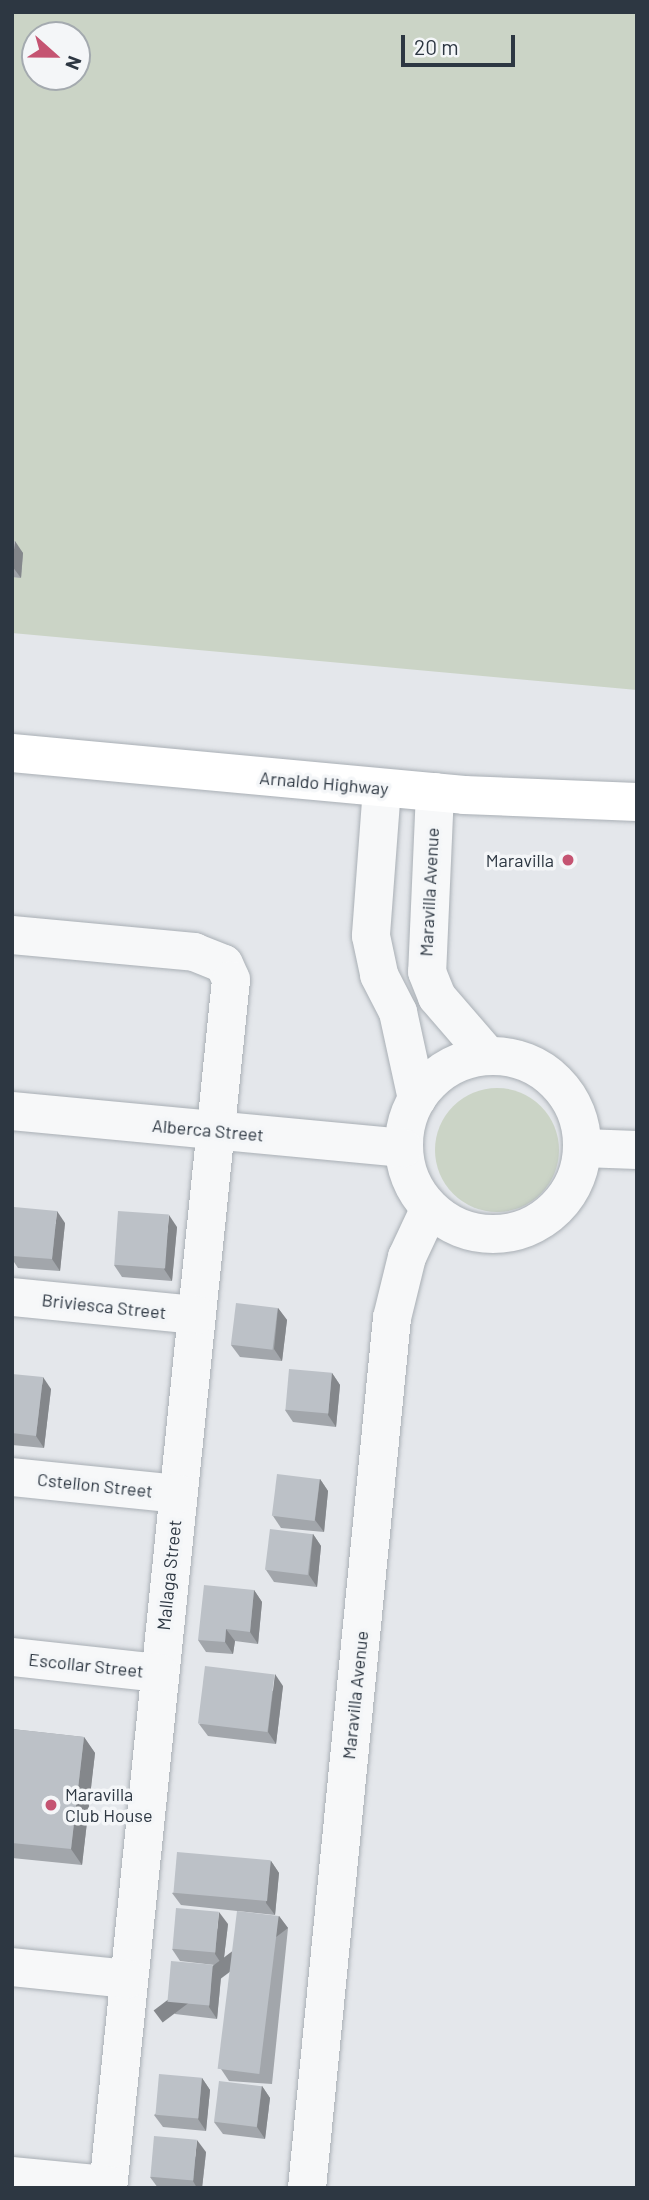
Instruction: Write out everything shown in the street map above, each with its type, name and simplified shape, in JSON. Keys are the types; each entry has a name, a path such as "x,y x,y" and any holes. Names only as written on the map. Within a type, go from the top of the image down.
{"main road":[{"name":"Arnaldo Highway","path":"12,753 382,788 637,802"}],"street":[{"path":"382,788 371,936 379,975 398,1012 417,1099 403,1148 415,1192 429,1210 454,1227 482,1235 540,1222 562,1203 583,1148 579,1119 558,1085 517,1058 487,1055 451,1066 417,1099"},
{"name":"Maravilla Avenue","path":"435,792 427,972 437,997 487,1055"},
{"name":"Mallaga Street","path":"12,935 194,952 224,964 230,998 108,2186"},
{"name":"Alberca Street","path":"12,1111 403,1148"},
{"path":"583,1148 637,1150"},
{"name":"Maravilla Avenue","path":"307,2188 392,1318 407,1257 429,1210"},
{"name":"Briviesca Street","path":"12,1297 196,1315"},
{"name":"Cstellon Street","path":"12,1477 178,1494"},
{"name":"Escollar Street","path":"12,1657 159,1673"},
{"path":"12,1967 128,1979"},
{"path":"12,2176 108,2186"}],"green space":[{"path":"12,12 637,12 637,690 12,633"},
{"path":"497,1088 521,1093 541,1106 554,1126 559,1150 554,1174 541,1194 521,1207 497,1212 473,1207 453,1194 440,1174 435,1150 440,1126 453,1106 473,1093"}],"building":[{"path":"12,541 15,541 12,566"},
{"path":"14,1207 57,1211 52,1259 12,1256"},
{"path":"118,1211 169,1215 165,1268 114,1265"},
{"path":"236,1303 278,1308 273,1350 231,1345"},
{"path":"289,1369 332,1373 328,1414 285,1410"},
{"path":"12,1374 43,1377 36,1436 12,1433"},
{"path":"277,1474 320,1479 315,1521 272,1516"},
{"path":"270,1529 313,1534 308,1575 265,1570"},
{"path":"204,1585 254,1590 250,1632 226,1629 225,1642 198,1640"},
{"path":"205,1666 274,1675 267,1732 198,1724"},
{"name":"Maravilla Club House","path":"12,1729 84,1737 71,1849 12,1843"},
{"path":"177,1852 271,1860 267,1901 173,1893"},
{"path":"176,1908 219,1912 215,1953 172,1949"},
{"path":"237,1911 279,1916 259,2074 218,2069"},
{"path":"171,1961 213,1965 209,2006 167,2002"},
{"path":"159,2074 202,2078 198,2119 155,2115"},
{"path":"219,2081 262,2086 257,2127 214,2122"},
{"path":"154,2136 197,2140 193,2181 150,2177"}],"place":[{"name":"Maravilla","path":"568,860"},
{"name":"Maravilla Club House","path":"51,1805"}]}
